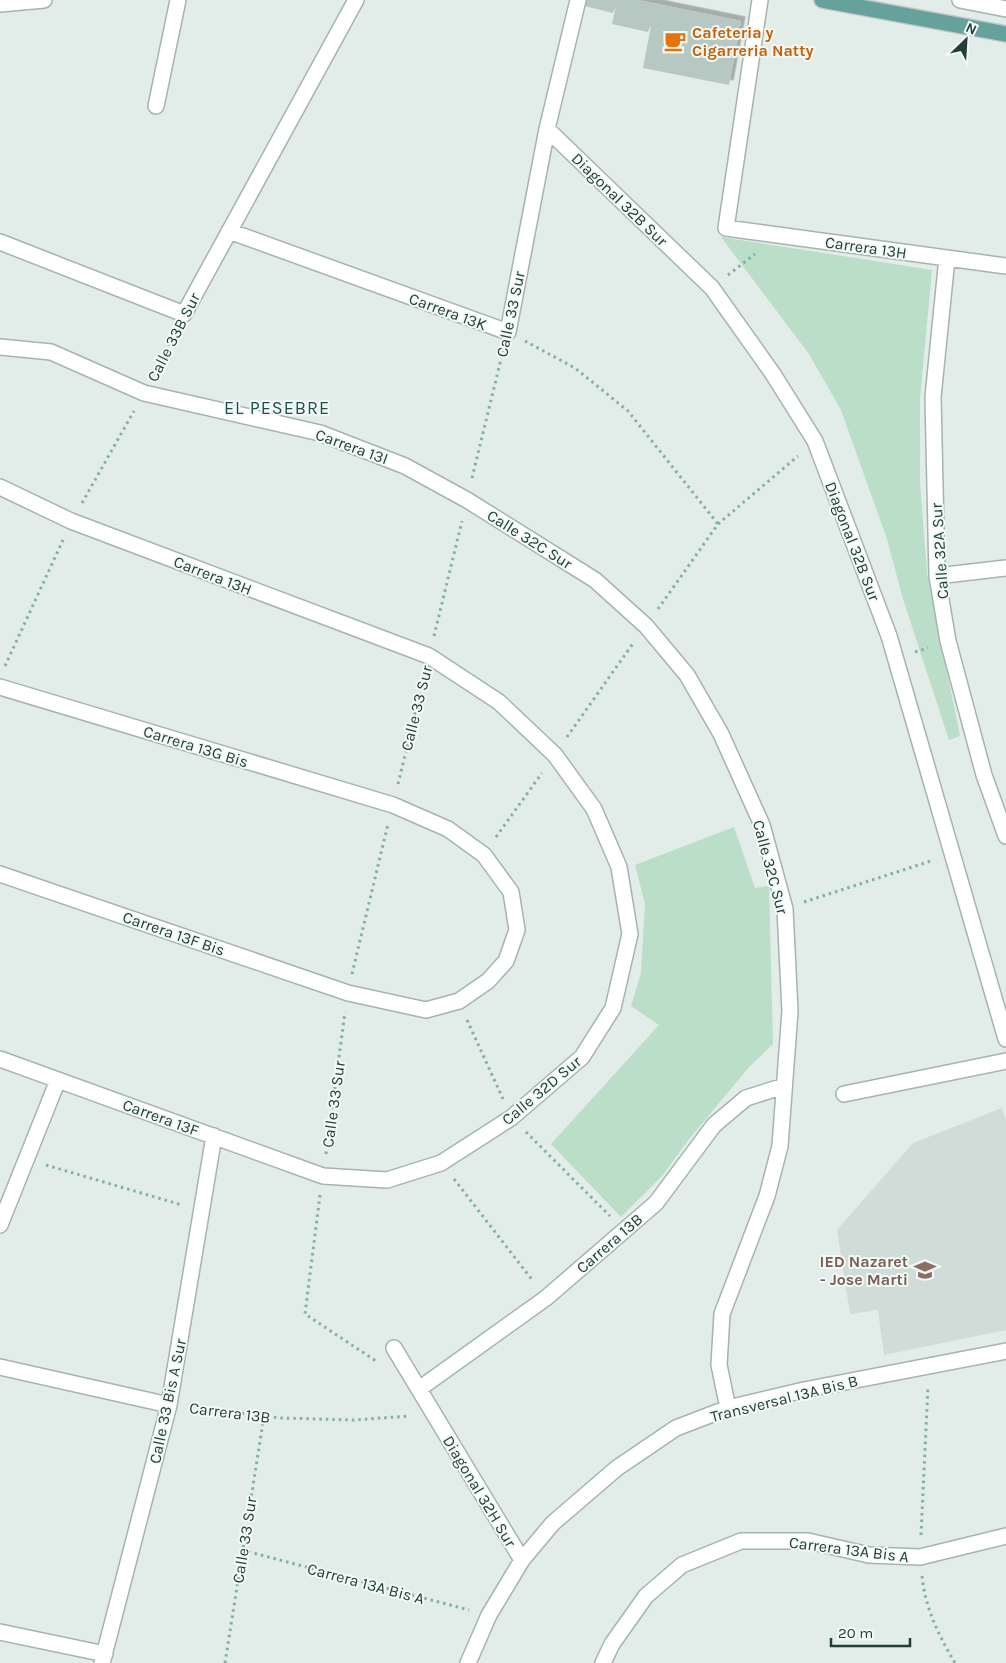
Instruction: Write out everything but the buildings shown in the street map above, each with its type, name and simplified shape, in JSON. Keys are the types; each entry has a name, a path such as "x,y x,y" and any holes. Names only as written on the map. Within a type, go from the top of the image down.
{"main road":[{"path":"822,0 1006,34"}],"street":[{"path":"0,4 44,0"},
{"path":"156,106 178,0"},
{"name":"Calle 33B Sur","path":"184,314 356,0"},
{"name":"Calle 33 Sur","path":"508,332 547,129 578,0"},
{"name":"Carrera 13H","path":"760,0 726,228 1006,266"},
{"path":"960,0 1006,9"},
{"name":"Diagonal 32B Sur","path":"547,129 712,288 768,366 815,441 889,636 1006,1040"},
{"name":"Carrera 13K","path":"229,231 508,332"},
{"path":"0,242 184,314"},
{"name":"Calle 32A Sur","path":"947,258 932,397 937,576 948,641 984,775 1006,836"},
{"name":"Carrera 13I","path":"0,347 51,352 144,393 320,433 405,466 467,500"},
{"name":"Carrera 13H","path":"0,487 71,521 429,656"},
{"name":"Calle 32C Sur","path":"467,500 595,580 646,626 687,675 721,734 762,825 785,908 790,1010 780,1146 769,1188 722,1314 720,1365 728,1408"},
{"path":"937,576 1006,568"},
{"name":"Calle 32D Sur","path":"323,1176 387,1180 441,1163 511,1118 582,1057 613,1008 630,934 619,867 594,809 572,778 554,755 500,702 429,656"},
{"name":"Carrera 13G Bis","path":"0,687 393,805 448,828 484,855 511,892 517,930 506,960 488,982 459,1002 426,1010 348,993"},
{"name":"Carrera 13F Bis","path":"0,874 348,993"},
{"name":"Carrera 13F","path":"0,1059 323,1176"},
{"path":"844,1094 1006,1061"},
{"path":"1,1220 58,1080"},
{"name":"Carrera 13B","path":"419,1389 546,1298 656,1203 714,1125 746,1098 784,1086"},
{"name":"Calle 33 Bis A Sur","path":"103,1659 169,1405 214,1136"},
{"name":"Diagonal 32H Sur","path":"394,1348 522,1560 489,1616 468,1663"},
{"name":"Transversal 13A Bis B","path":"522,1560 553,1523 617,1468 676,1428 728,1408 804,1390 1006,1351"},
{"name":"Carrera 13B","path":"0,1367 169,1405"},
{"name":"Carrera 13A Bis A","path":"603,1663 612,1644 646,1596 682,1564 741,1541 808,1541 869,1555 920,1557 1006,1536"},
{"path":"0,1632 103,1659"}],"path":[{"path":"712,288 778,235"},
{"name":"Calle 33B Sur","path":"4,670 71,521 144,393 184,314"},
{"name":"Calle 33 Sur","path":"394,1348 378,1362 306,1314 348,993 508,332"},
{"name":"Carrera 13K","path":"508,332 576,368 628,411 718,524"},
{"path":"895,659 948,641"},
{"path":"785,908 952,854"},
{"path":"26,1160 202,1211"},
{"path":"441,1163 546,1298"},
{"path":"929,1366 920,1557 924,1594 940,1637 955,1663"},
{"name":"Carrera 13B","path":"169,1405 264,1416 353,1420 434,1415"},
{"name":"Calle 33 Sur","path":"224,1663 264,1416"},
{"name":"Carrera 13A Bis A","path":"242,1550 489,1616"}],"shaded area":[{"name":"IED Nazaret - Jose Marti","path":"1002,1108 1006,1121 1006,1330 884,1355 878,1310 850,1314 837,1230 913,1143"}],"green space":[{"path":"721,237 932,270 920,399 920,483 927,573 960,736 949,740 903,599 887,539 841,410 809,354"},
{"path":"734,827 755,888 769,886 773,1044 749,1067 690,1138 662,1176 621,1217 551,1144 659,1025 631,1006 641,973 645,904 635,865"}],"place":[{"name":"Cafeteria y Cigarreria Natty","path":"675,41"},
{"name":"IED Nazaret - Jose Marti","path":"925,1270"}],"district":[{"name":"EL PESEBRE","path":"277,408"}]}
